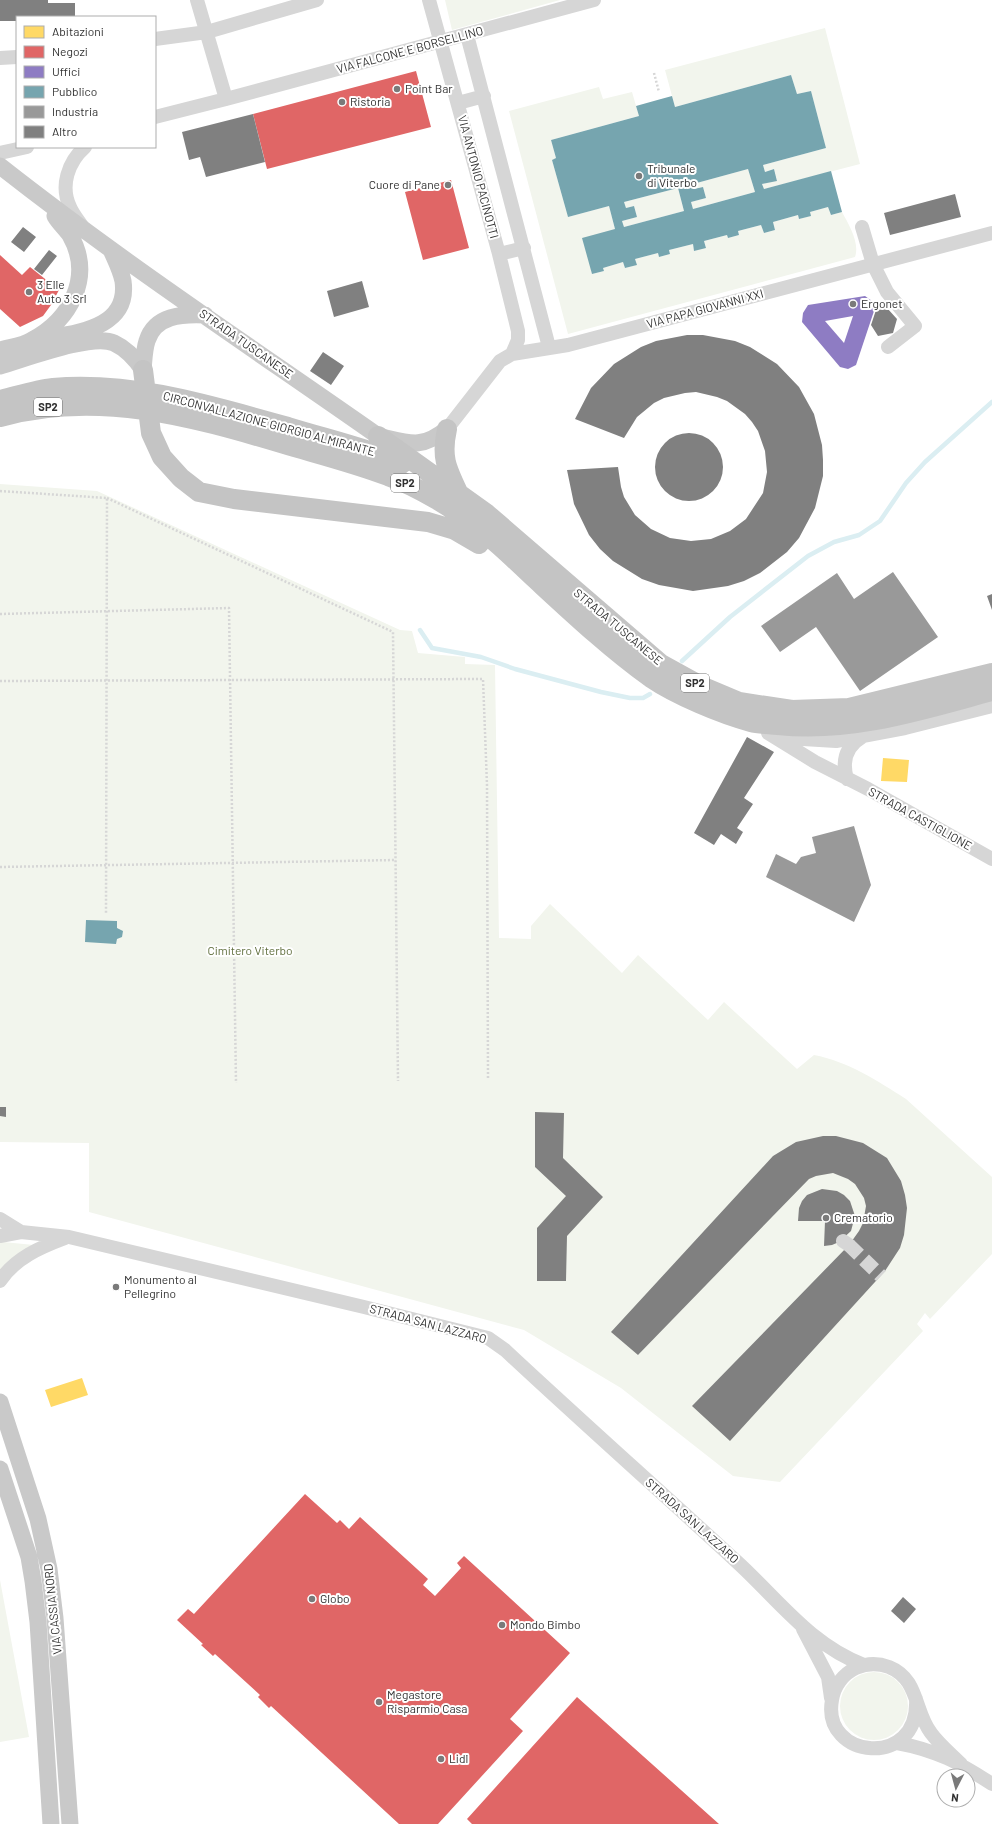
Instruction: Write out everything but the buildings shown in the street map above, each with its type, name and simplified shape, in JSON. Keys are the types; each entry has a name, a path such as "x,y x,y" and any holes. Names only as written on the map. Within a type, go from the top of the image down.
{"highway":[{"path":"143,370 151,433 162,457 181,478 199,492 234,499 428,522 455,530 477,542 554,596"},
{"name":"CIRCONVALLAZIONE GIORGIO ALMIRANTE","path":"0,400 52,388 96,396 161,394 388,476 420,490 482,531 554,596"},
{"name":"CIRCONVALLAZIONE GIORGIO ALMIRANTE","path":"0,417 23,411 56,406 96,396"},
{"name":"CIRCONVALLAZIONE GIORGIO ALMIRANTE","path":"227,418 377,452 438,478"},
{"path":"448,428 444,443 444,456 458,492"},
{"name":"SP2","path":"378,436 438,478"},
{"name":"STRADA TUSCANESE","path":"438,478 487,514 661,664 701,686 739,702 792,710 849,708 992,673"},
{"name":"STRADA TUSCANESE","path":"554,596 652,679 686,698 760,728 797,731 897,716 992,691"}],"main road":[{"name":"SP2","path":"0,166 41,200 112,252"},
{"path":"31,341 54,326 68,310 77,290 80,276 77,254 70,236 41,200"},
{"path":"0,350 31,341 73,334 102,324 116,313 123,298 123,280 112,252"},
{"name":"STRADA TUSCANESE","path":"112,252 378,436"},
{"path":"143,370 147,341 157,325 169,317 185,314 205,315"},
{"path":"0,366 89,340 113,342 131,354 143,370"},
{"path":"378,436 416,443 426,442 435,439 448,428"},
{"name":"VIA CASSIA NORD","path":"0,1402 38,1519 45,1546 55,1618 70,1802 70,1824"},
{"name":"VIA CASSIA NORD","path":"0,1469 29,1557 33,1581 38,1622 51,1824"}],"street":[{"path":"197,0 226,99"},
{"path":"156,39 207,32 317,0"},
{"name":"VIA ANTONIO PACINOTTI","path":"429,0 499,254 518,331 518,340 512,354"},
{"name":"VIA FALCONE E BORSELLINO","path":"156,117 594,0"},
{"path":"467,35 549,347"},
{"path":"0,58 16,57"},
{"path":"458,103 484,96"},
{"path":"0,153 22,148"},
{"path":"84,148 77,154 69,166 65,192 70,208 87,233"},
{"path":"862,227 873,264 887,292 915,326 888,347"},
{"name":"VIA PAPA GIOVANNI XXI","path":"448,428 500,361 512,354 549,347 568,346 992,233"},
{"path":"499,254 524,248"},
{"name":"STRADA TUSCANESE","path":"797,731 803,739 836,741 905,728 992,706"},
{"name":"STRADA CASTIGLIONE","path":"760,728 795,751 847,780 868,789 992,859"},
{"path":"847,780 844,762 846,755 854,742 862,736"},
{"name":"STRADA SAN LAZZARO","path":"0,1219 21,1232"},
{"name":"STRADA SAN LAZZARO","path":"0,1236 21,1232 69,1237 488,1338 505,1350 738,1562 802,1627 845,1658 864,1665"},
{"path":"0,1281 3,1276 28,1254 45,1245 69,1237"},
{"name":"STRADA SAN LAZZARO","path":"802,1627 828,1677 832,1699 831,1711 834,1722 838,1731 848,1741 861,1747 875,1750 897,1743 907,1734 914,1723 916,1714 916,1699"},
{"name":"STRADA SAN LAZZARO","path":"832,1699 838,1684 844,1676 852,1670 864,1665 878,1664 894,1669 910,1684 930,1733 961,1764"},
{"name":"STRADA SAN LAZZARO","path":"897,1743 923,1748 961,1764 992,1784"}],"path":[{"path":"654,73 659,92"},
{"path":"0,491 107,498 393,632 398,1081"},
{"path":"106,913 107,498"},
{"path":"0,614 229,608 236,1084"},
{"path":"0,681 483,679 487,785 488,1080"},
{"path":"0,867 396,860"}],"green space":[{"path":"445,0 560,0 452,30"},
{"path":"825,28 860,164 764,189 762,184 777,180 774,169 765,172 763,165 826,148 811,91 797,94 791,75 675,107 665,70"},
{"path":"599,87 603,99 632,92 639,116 551,140 556,158 552,160 568,217 609,206 615,229 591,271 592,274 604,271 603,268 623,262 625,268 636,265 635,259 658,253 659,257 670,254 669,250 693,244 694,251 706,247 704,241 727,235 728,238 739,235 738,231 761,225 764,233 775,230 773,222 798,215 799,219 810,216 810,212 828,207 831,215 842,212 851,228 856,246 855,257 568,334 509,111"},
{"path":"748,169 755,192 693,209 691,202 706,198 703,187 694,189 693,184"},
{"path":"678,188 684,211 624,227 622,221 637,217 634,206 626,208 624,202"},
{"name":"Cimitero Viterbo","path":"0,484 97,491 400,630 412,631 418,653 465,657 465,664 495,665 499,938 531,939 531,926 550,904 622,973 638,955 708,1020 724,1002 797,1069 814,1055 838,1062 862,1072 884,1085 906,1099 992,1177 992,1254 930,1319 925,1313 917,1324 923,1331 780,1482 733,1476 621,1388 524,1330 89,1212 89,1143 0,1142"},
{"path":"0,1242 3,1242 34,1245 0,1273"},
{"path":"0,1580 29,1737 0,1742"},
{"path":"874,1672 887,1675 898,1682 905,1693 908,1706 905,1719 898,1730 887,1737 874,1740 861,1737 850,1730 843,1719 840,1706 843,1693 850,1682 861,1675"}],"waterway":[{"path":"682,661 730,617 808,556 834,542 859,535 880,521 906,483 925,462 992,402"},
{"path":"420,630 432,648 481,657 515,669 601,692 630,698 643,698 650,694"}],"tunnel":[{"path":"849,1245 881,1276"}],"place":[{"name":"Point Bar","path":"397,89"},
{"name":"Ristoria","path":"342,102"},
{"name":"Tribunale di Viterbo","path":"639,176"},
{"name":"Cuore di Pane","path":"448,185"},
{"name":"3 Elle Auto 3 Srl","path":"29,292"},
{"name":"Ergonet","path":"853,304"},
{"name":"Crematorio","path":"826,1218"},
{"name":"Monumento al Pellegrino","path":"116,1287"},
{"name":"Globo","path":"312,1599"},
{"name":"Mondo Bimbo","path":"502,1625"},
{"name":"Megastore Risparmio Casa","path":"379,1702"},
{"name":"Lidl","path":"441,1759"}]}
